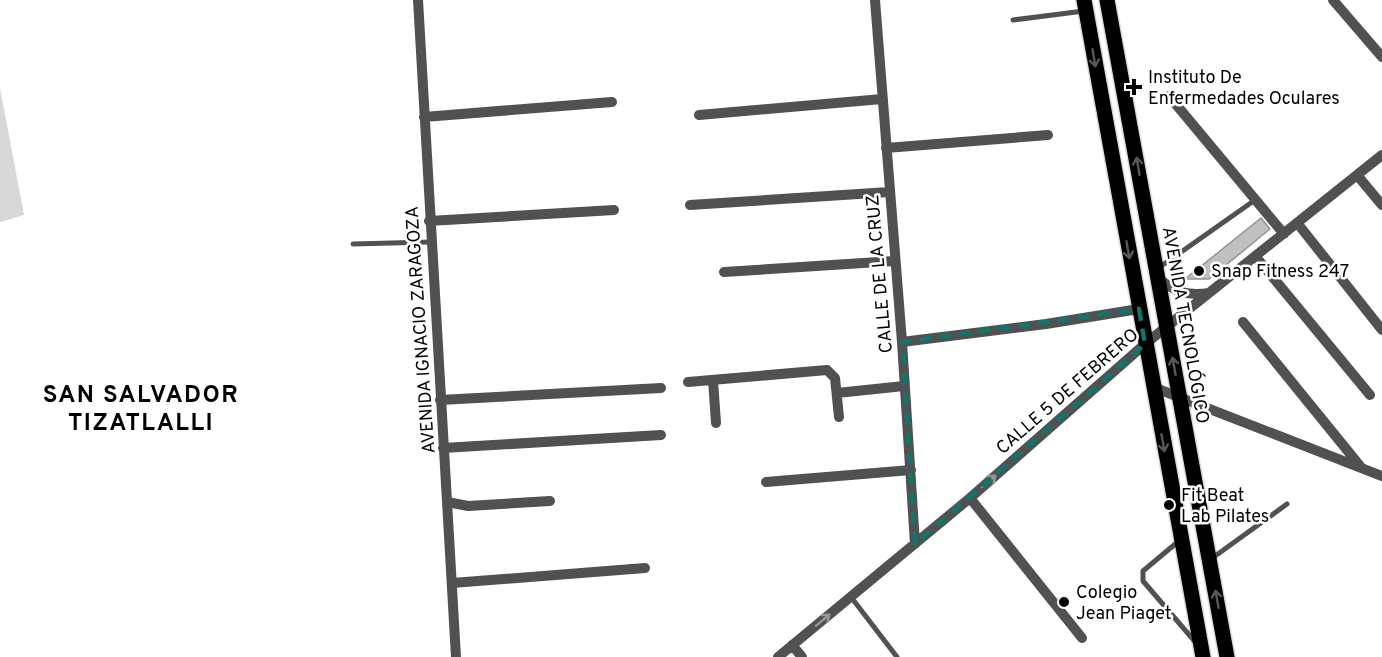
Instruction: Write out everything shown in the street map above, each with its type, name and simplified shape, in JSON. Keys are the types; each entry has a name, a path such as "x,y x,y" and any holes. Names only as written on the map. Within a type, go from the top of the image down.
{"main road":[{"name":"AVENIDA TECNOLÓGICO","path":"1107,0 1227,657"},
{"path":"1085,6 1202,653"}],"street":[{"name":"AVENIDA IGNACIO ZARAGOZA","path":"418,0 430,242 456,657"},
{"name":"CALLE DE LA CRUZ","path":"875,0 902,342 915,544"},
{"path":"1333,0 1382,57"},
{"path":"1169,96 1284,234"},
{"path":"699,115 882,99"},
{"path":"424,117 612,102"},
{"path":"886,148 1048,135"},
{"name":"CALLE 5 DE FEBRERO","path":"778,657 970,498 1145,344 1382,155"},
{"path":"1357,175 1382,205"},
{"path":"690,205 889,192"},
{"path":"429,221 614,210"},
{"path":"1298,224 1382,330"},
{"path":"1256,257 1370,395"},
{"path":"724,272 894,261"},
{"path":"1157,273 1177,292 1195,295 1209,293"},
{"path":"902,342 1046,324 1139,309"},
{"path":"1243,322 1360,467"},
{"path":"688,382 827,370 835,378 839,417"},
{"path":"713,380 716,423"},
{"path":"837,393 904,386"},
{"path":"1154,387 1382,476"},
{"path":"440,400 661,388"},
{"path":"443,448 661,435"},
{"path":"766,482 911,470"},
{"path":"970,498 1082,638"},
{"path":"447,502 468,506 550,501"},
{"path":"452,583 645,568"},
{"path":"792,645 802,657"}],"lane":[{"path":"1013,20 1085,6"},
{"path":"1157,273 1256,199"},
{"path":"353,244 430,242"},
{"path":"1210,560 1287,504"},
{"path":"1181,539 1143,571 1143,581 1202,653"},
{"path":"851,597 897,657"}],"highlighted area":[{"path":"1139,309 1145,344 915,544 902,342"}],"shaded area":[{"path":"0,88 24,215 0,222"}],"building":[{"path":"1261,218 1270,229 1209,279 1185,279"}],"place":[{"name":"Instituto De Enfermedades Oculares","path":"1134,87"},
{"name":"Snap Fitness 247","path":"1199,271"},
{"name":"Fit Beat Lab Pilates","path":"1169,505"},
{"name":"Colegio Jean Piaget","path":"1064,602"}],"district":[{"name":"SAN SALVADOR TIZATLALLI","path":"141,408"}]}
